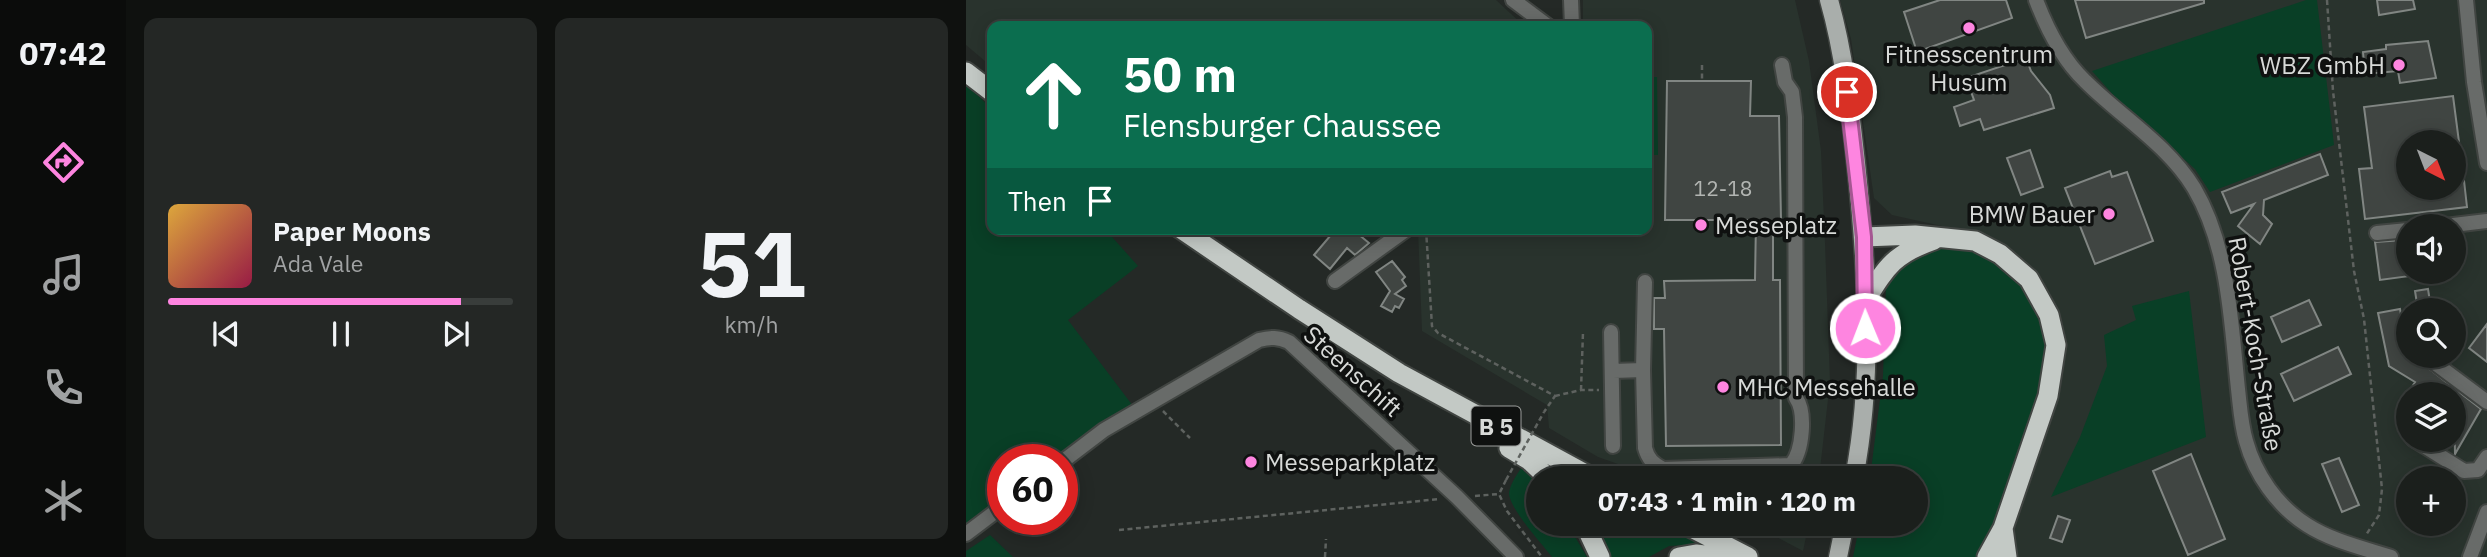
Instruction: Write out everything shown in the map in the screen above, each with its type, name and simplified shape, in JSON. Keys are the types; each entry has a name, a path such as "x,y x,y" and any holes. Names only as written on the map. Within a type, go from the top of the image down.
{"highway":[{"path":"966,72 987,88"},
{"name":"B 5","path":"1190,235 1298,309 1399,373 1571,466"},
{"path":"1864,237 1915,235 1975,241 2000,254 2029,279 2049,315 2056,345 2048,396 2003,528 1987,557"},
{"path":"1865,302 1881,275 1896,258 1909,249 1942,237"},
{"path":"1399,373 1415,390 1535,466"},
{"path":"2003,528 2007,557"},
{"path":"1590,536 1600,557"},
{"path":"1707,536 1748,557"},
{"path":"1679,557 1696,554 1720,557"}],"main road":[{"path":"1829,0 1840,38 1864,237 1866,382 1856,466"},
{"path":"1839,554 1842,536"}],"street":[{"path":"1513,0 1541,21"},
{"path":"1571,0 1572,21"},
{"name":"Robert-Koch-Straße","path":"2036,0 2043,20 2062,54 2083,79 2165,151 2193,186 2202,202 2222,264 2243,430 2250,455 2263,480 2279,500 2304,523 2362,548 2391,557"},
{"path":"2466,0 2474,82 2487,163"},
{"path":"1645,282 1643,370 1645,448 1648,457 1663,468 1791,465 1797,458 1800,447 1802,406 1796,398 1795,117 1792,92 1785,82 1782,65"},
{"path":"2466,224 2487,221"},
{"path":"2377,233 2396,231"},
{"path":"1335,281 1399,235"},
{"path":"1611,332 1613,446"},
{"name":"Steenschift","path":"1078,450 1104,430 1259,340 1280,338 1290,342 1516,557"},
{"path":"2441,368 2487,402"},
{"path":"1612,371 1643,370"},
{"path":"2434,452 2465,471 2478,470 2487,457"},
{"path":"2470,557 2487,512"},
{"path":"966,534 987,518"}],"path":[{"path":"2327,0 2333,91 2354,271 2364,319 2382,489 2379,515 2365,537 2362,548"},
{"path":"1702,65 1702,81"},
{"path":"1426,235 1432,326 1438,333 1555,396 1581,390 1583,332"},
{"path":"1499,494 1555,396"},
{"path":"1154,402 1190,438"},
{"path":"1119,530 1499,494"},
{"path":"1499,494 1507,511 1542,557"},
{"path":"1325,557 1326,539"}],"shaded area":[{"path":"966,0 1496,0 1519,21 987,21 987,63 966,45"},
{"path":"1583,0 1795,0 1809,61 1821,151 1830,382 1820,466 1624,466 1598,457 1549,428 1547,405 1422,331 1418,235 1652,235 1652,21 1583,21"},
{"path":"1840,0 2487,0 2487,557 2012,557 1978,234 1892,215 1874,198 1851,39"},
{"path":"1775,536 1806,536 1803,551"}],"green space":[{"path":"2306,0 2317,0 2334,145 2210,192 2195,169 2116,98 2092,71"},
{"path":"1652,77 1657,77 1658,155 1652,155"},
{"path":"966,83 987,105 987,235 1110,235 1138,266 1068,320 1133,406 1076,444 987,444 987,511 966,527"},
{"path":"1933,247 1973,247 1997,260 2024,283 2042,316 2049,346 2041,394 1997,523 1980,557 1853,557 1857,536 1928,536 1928,466 1872,466 1883,376 1886,284 1903,260"},
{"path":"2189,291 2206,437 2051,497 2080,437 2107,366 2104,335 2136,320 2132,306"},
{"path":"1521,468 1526,473 1526,525 1510,500 1512,483"},
{"path":"990,535 1013,557 966,557 966,551"},
{"path":"1535,536 1575,536 1587,557 1552,557"},
{"path":"1603,536 1688,536 1703,544 1669,546 1649,557 1610,557"}],"building":[{"path":"1940,0 2006,0 2012,18 1917,52 1904,12"},
{"path":"2075,0 2204,0 2204,3 2086,38"},
{"path":"2377,0 2413,0 2415,9 2379,15"},
{"name":"WBZ GmbH","path":"2428,41 2436,78 2400,83 2398,71 2365,74 2363,52 2386,49 2386,45"},
{"path":"2026,58 2031,71 2050,95 2054,108 1984,130 1980,119 1960,126 1954,107 1974,100 1966,78"},
{"path":"1667,81 1751,81 1750,116 1779,116 1781,220 1773,220 1773,280 1780,280 1781,445 1666,446 1664,329 1654,329 1654,298 1665,298 1664,281 1755,280 1756,220 1665,220"},
{"path":"2453,96 2457,130 2396,130 2396,200 2466,198 2467,207 2365,219 2359,169 2372,168 2364,107"},
{"path":"2030,150 2043,187 2021,195 2007,158"},
{"path":"2320,154 2328,175 2264,200 2263,215 2272,224 2260,244 2238,226 2254,204 2231,213 2222,192"},
{"name":"BMW Bauer","path":"2110,171 2112,177 2127,172 2153,241 2095,264 2065,188"},
{"path":"1331,235 1359,235 1369,243 1355,255 1347,248 1330,269 1314,255"},
{"path":"2396,241 2396,278 2380,280 2375,242"},
{"path":"1392,261 1405,277 1402,280 1406,286 1395,294 1404,299 1399,308 1395,306 1392,312 1381,306 1390,291 1376,272"},
{"path":"2428,289 2429,298 2416,298 2415,291"},
{"path":"2309,300 2321,325 2282,342 2271,317"},
{"path":"2396,310 2396,368 2428,368 2446,382 2415,382 2389,366 2378,313"},
{"path":"2487,324 2487,362 2469,348"},
{"path":"2338,347 2351,374 2294,401 2281,374"},
{"path":"2466,397 2481,409 2466,435"},
{"path":"2191,454 2225,539 2188,555 2153,471"},
{"path":"2339,458 2359,505 2342,512 2322,464"},
{"path":"2058,516 2070,520 2062,542 2050,538"}],"place":[{"name":"Fitnesscentrum Husum","path":"1969,28"},
{"name":"WBZ GmbH","path":"2399,65"},
{"name":"BMW Bauer","path":"2109,214"},
{"name":"Messeplatz","path":"1701,225"},
{"name":"MHC Messehalle","path":"1723,387"},
{"name":"Messeparkplatz","path":"1251,462"}],"route":[{"path":"1847,92 1864,237 1865,328"}]}
